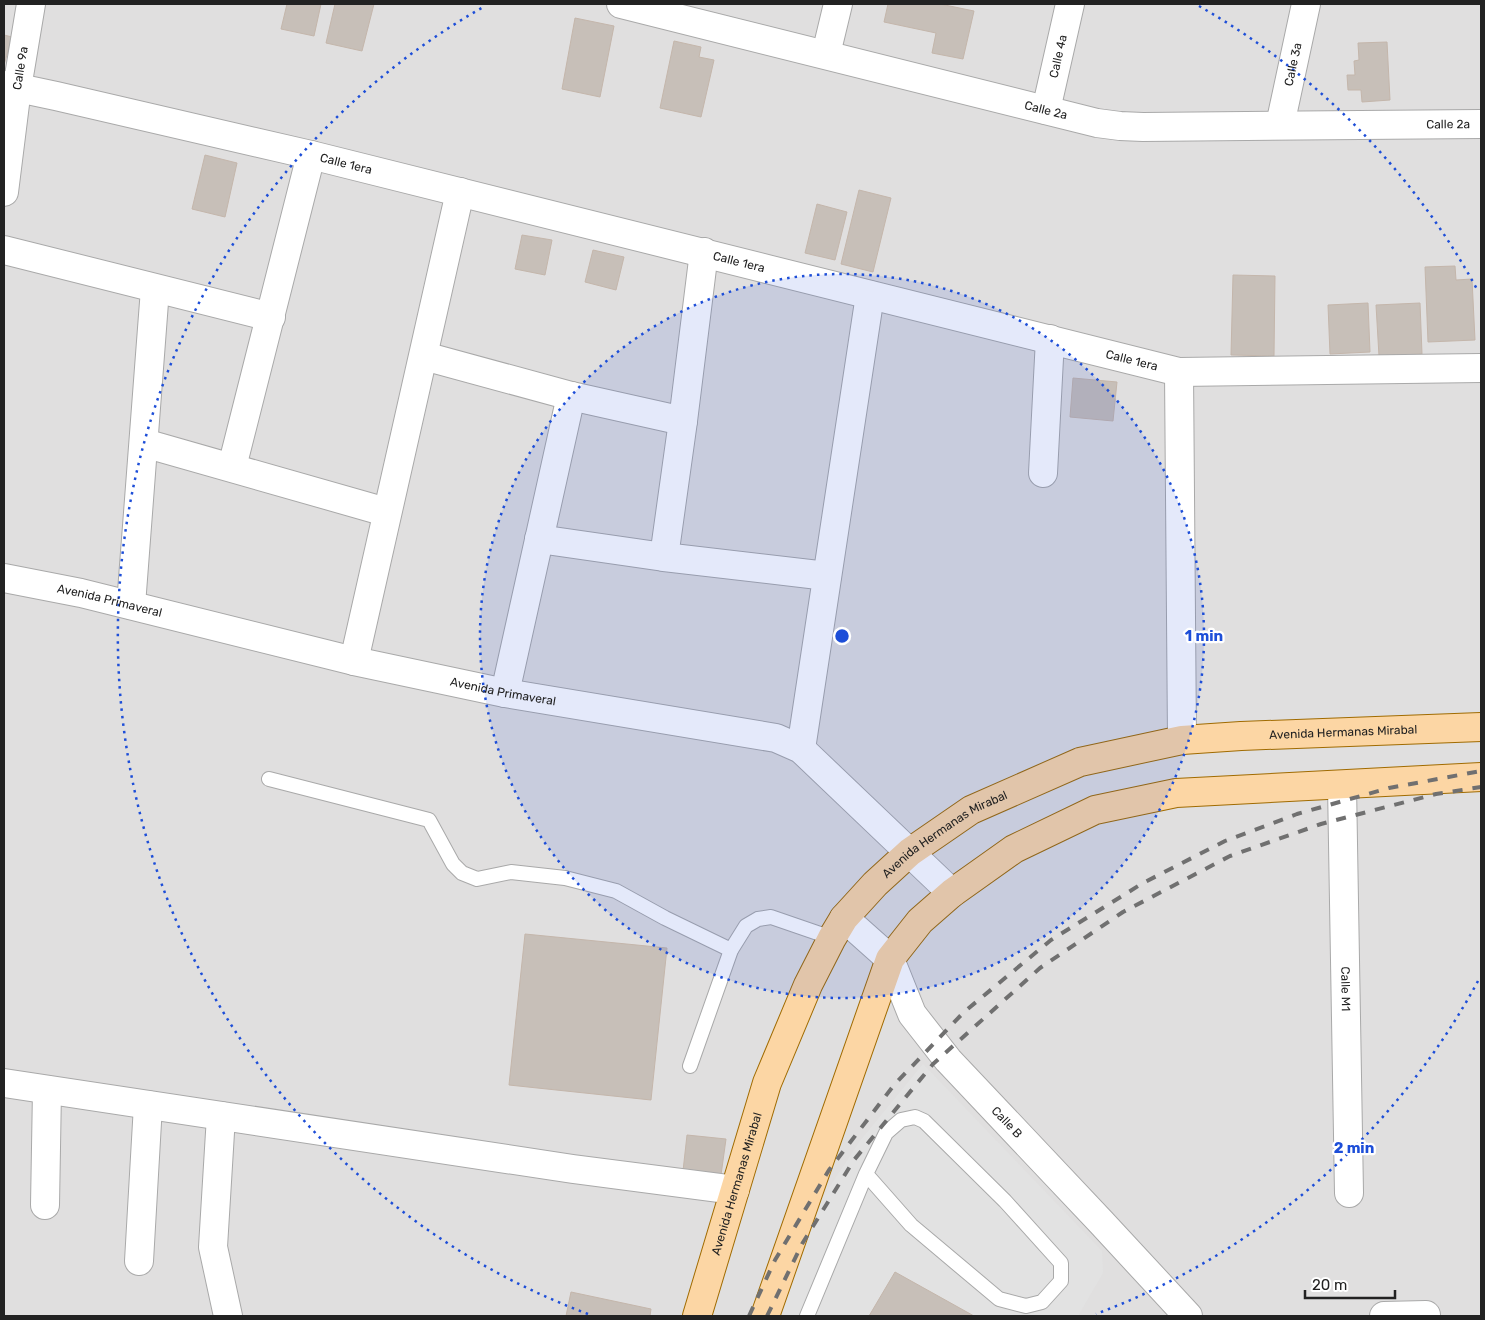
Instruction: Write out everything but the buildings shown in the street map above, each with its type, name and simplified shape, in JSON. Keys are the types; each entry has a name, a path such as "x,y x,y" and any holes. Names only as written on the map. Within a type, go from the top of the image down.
{"main road":[{"name":"Avenida Hermanas Mirabal","path":"697,1316 767,1083 808,985 838,928 875,884 910,852 971,810 1080,762 1182,740 1481,727"},
{"path":"765,1316 890,959 920,921 952,893 1014,849 1095,810 1176,793 1481,776"}],"street":[{"name":"Calle 9a","path":"4,192 10,87 31,4"},
{"name":"Calle 2a","path":"621,4 1097,123 1120,126 1481,124"},
{"path":"826,54 838,4"},
{"name":"Calle 4a","path":"1046,110 1070,4"},
{"name":"Calle 3a","path":"1280,125 1306,4"},
{"name":"Calle 1era","path":"10,87 311,155 1179,372 1481,368"},
{"path":"232,467 311,155"},
{"path":"354,661 386,512 424,356 460,192"},
{"path":"4,250 271,318"},
{"path":"664,557 684,421 704,252"},
{"path":"131,606 155,289"},
{"path":"801,749 870,295"},
{"path":"1043,473 1050,340"},
{"path":"424,356 571,396 684,421"},
{"path":"1179,372 1182,740"},
{"path":"505,693 571,396"},
{"path":"144,443 386,512"},
{"path":"539,539 664,557 827,576"},
{"name":"Avenida Primaveral","path":"4,578 81,594 354,661 505,693 776,738 801,749 952,893"},
{"name":"Calle M1","path":"1342,785 1350,1192"},
{"name":"Calle B","path":"838,928 890,959 912,1014 948,1060 1188,1316"},
{"path":"4,1083 573,1170 735,1190"},
{"path":"45,1204 47,1090"},
{"path":"139,1261 148,1105"},
{"path":"222,1116 213,1247 228,1316"},
{"path":"1384,1316 1426,1315"}],"lane":[{"path":"269,779 429,820 453,864 462,874 477,880 510,872 566,878 616,892 731,950"},
{"path":"690,1066 731,950 746,926 758,918 771,917 838,928"},
{"path":"807,1316 866,1174 886,1133 901,1120 915,1117 924,1121 1005,1201 1061,1263 1061,1281 1042,1302 1026,1306 999,1299 911,1225 866,1174"}],"shaded area":[{"path":"4,4 1481,4 1481,1316 4,1316"},
{"path":"923,1064 1102,1251 1103,1273 1078,1316 974,1316 895,1272 869,1316 778,1316 807,1221 860,1141"}],"railway":[{"path":"749,1316 775,1260 829,1170 894,1085 964,1012 1051,940 1143,883 1225,841 1297,814 1389,788 1481,771"},
{"path":"767,1316 802,1244 854,1160 933,1064 1040,968 1123,912 1230,856 1321,824 1436,794 1481,787"}]}
